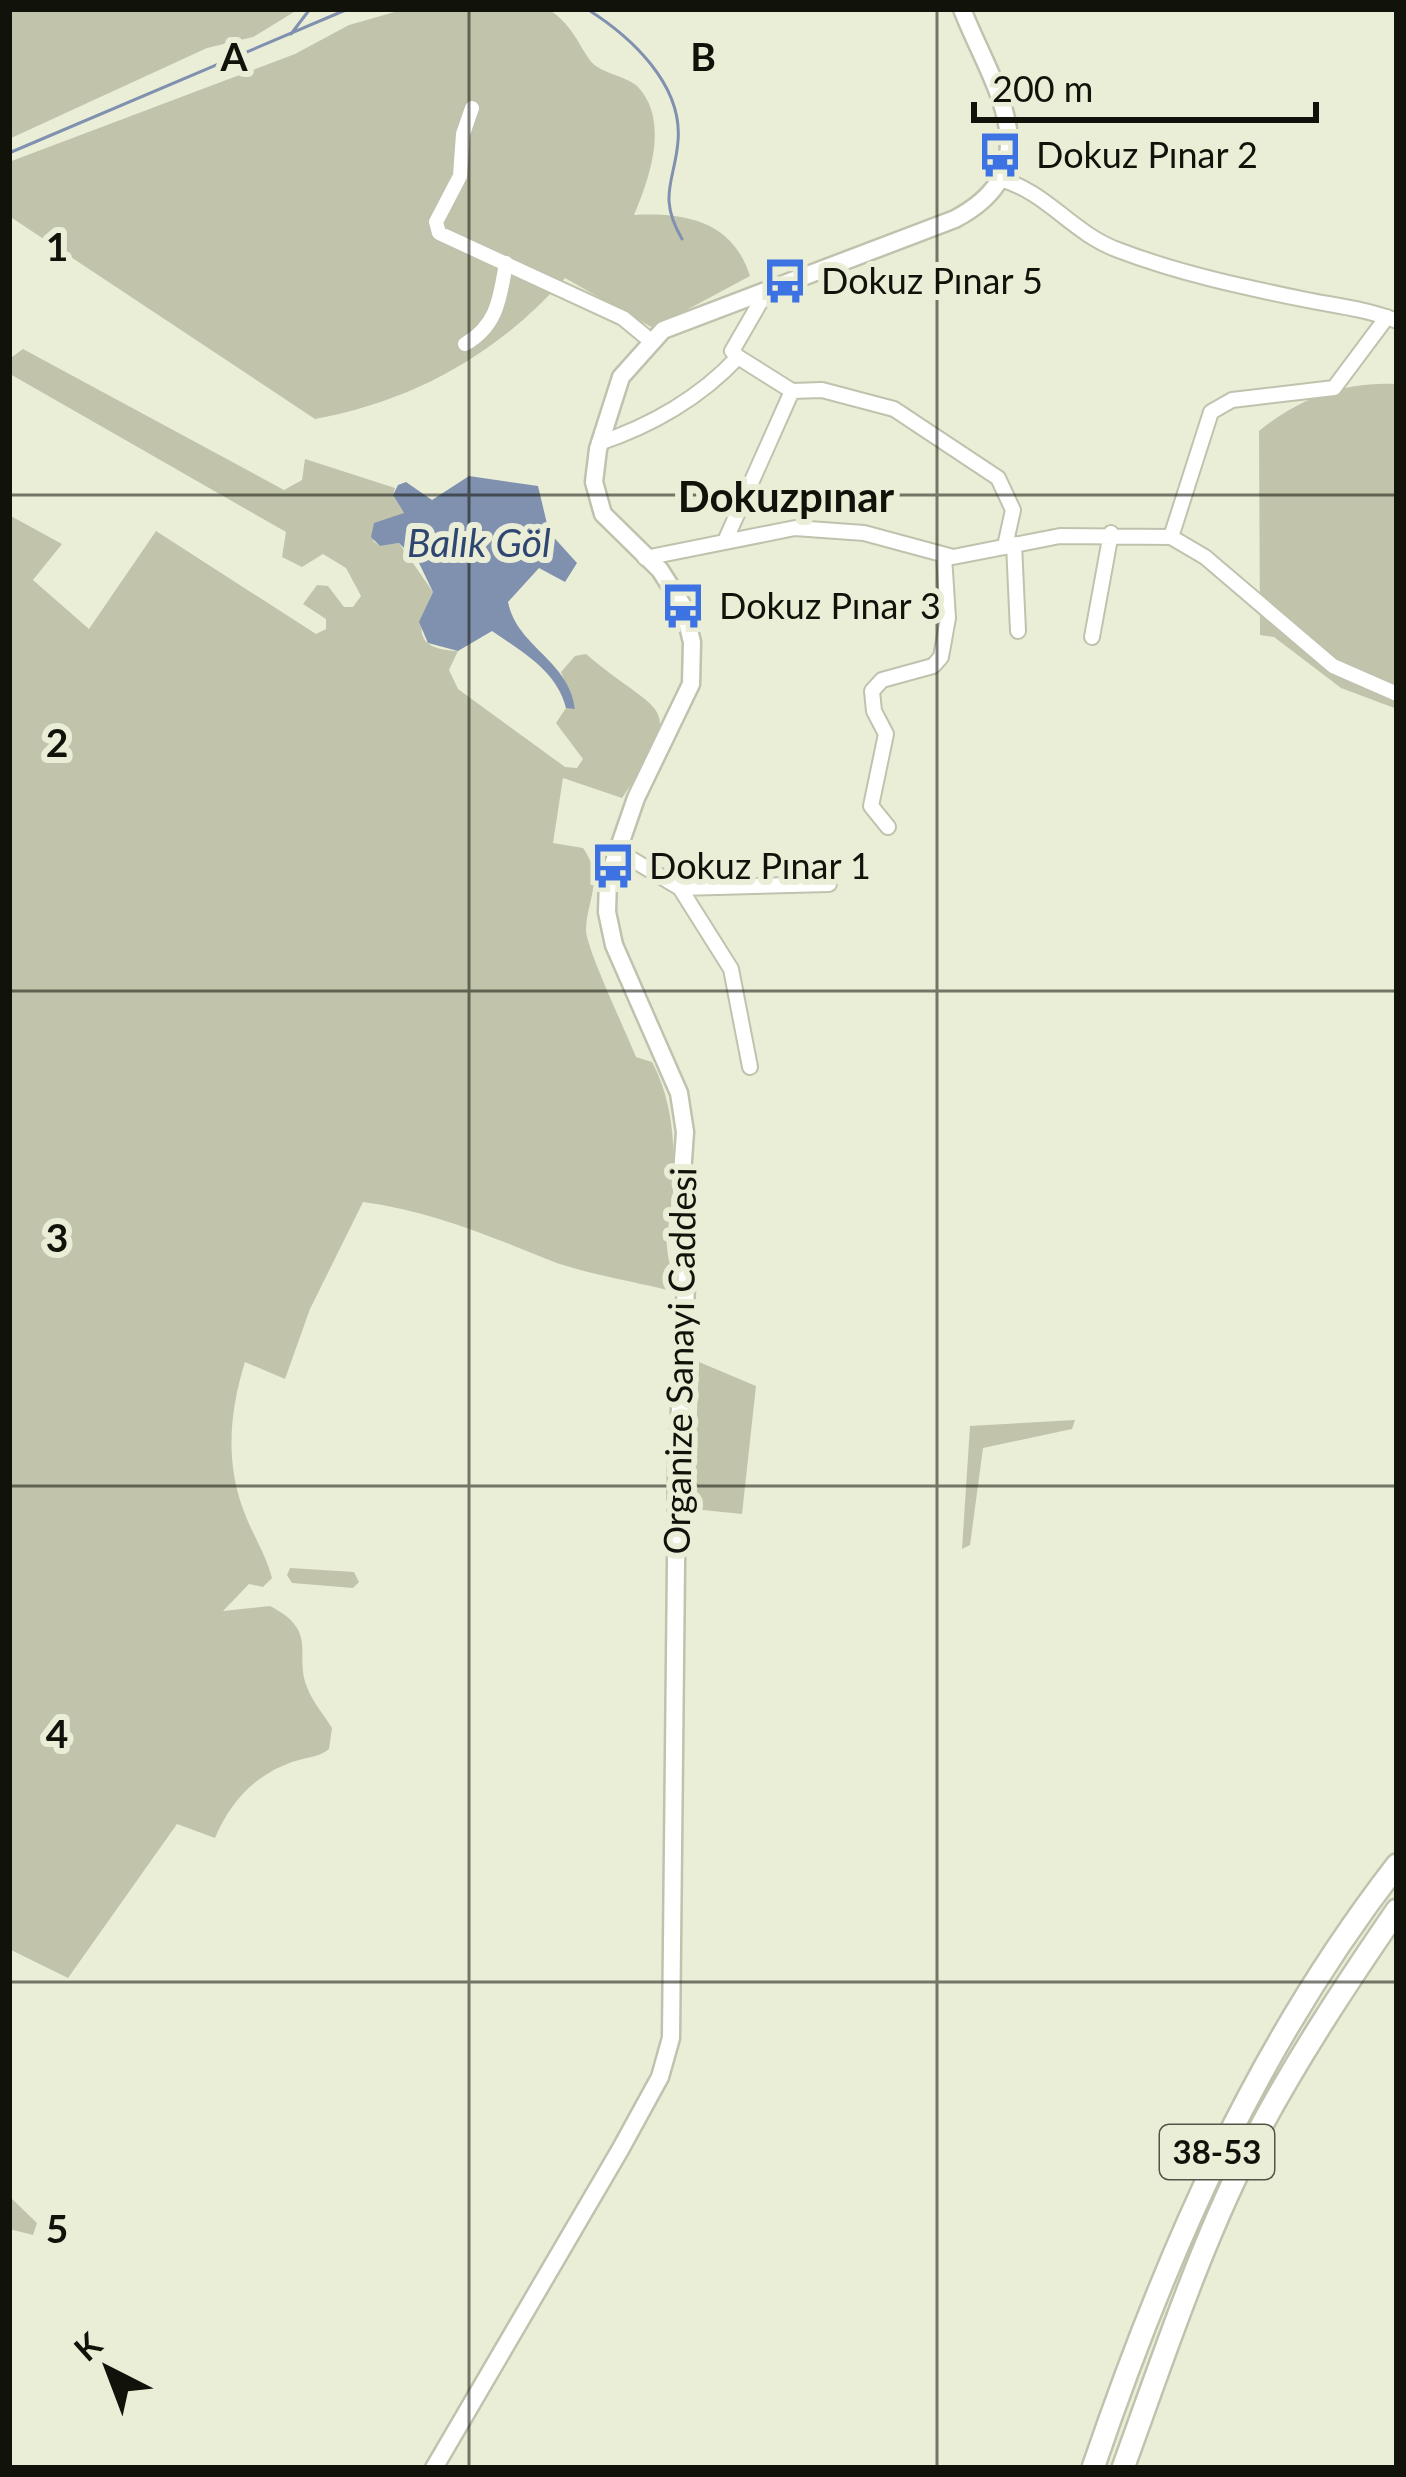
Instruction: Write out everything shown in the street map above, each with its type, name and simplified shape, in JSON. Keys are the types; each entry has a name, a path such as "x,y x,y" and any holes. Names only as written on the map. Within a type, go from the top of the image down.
{"highway":[{"name":"38-53","path":"1093,2468 1174,2248 1233,2118 1304,1991 1397,1865"},
{"name":"38-53","path":"1123,2468 1195,2270 1256,2137 1330,2009 1397,1910"}],"street":[{"path":"962,9 1010,119 1010,146 1000,179 1040,196 1076,230 1115,249 1233,284 1392,319 1334,388 1232,400 1211,412 1171,537"},
{"path":"472,108 463,134 460,176 436,228 447,240 623,318 651,340"},
{"name":"Organize Sanayi Caddesi","path":"434,2468 630,2132 660,2077 670,2038 676,1469 688,1246 681,1189 685,1132 679,1094 614,945 608,879 691,684 692,642 682,606 646,558 615,531 596,498 599,443 622,377 663,330 956,219 976,208 1000,179"},
{"path":"465,344 479,336 497,311 506,263"},
{"path":"769,287 732,351 738,357 792,391 822,390 894,409 998,478 1013,510 1009,545 1018,631"},
{"path":"599,443 655,424 675,404 715,383 738,357"},
{"path":"726,539 792,391"},
{"path":"646,558 795,528 864,533 944,556 980,555 1009,545 1111,533 1171,537 1204,557 1333,666 1397,694"},
{"path":"1092,637 1111,533"},
{"path":"888,827 871,806 886,734 874,711 872,691 882,680 933,666 941,657 948,618 944,556"},
{"path":"618,851 680,888 736,980 750,1066"},
{"path":"680,888 829,884"}],"green space":[{"path":"9,9 299,9 253,37 207,48 9,139"},
{"path":"405,9 548,9 556,14 593,64 633,83 648,101 654,151 634,215 672,216 706,224 732,243 750,276 653,328 565,278 512,330 452,370 386,400 315,419 9,216 9,162 295,54 349,25"},
{"path":"23,349 284,490 302,480 305,459 395,488 393,495 404,513 373,541 380,546 399,543 433,592 422,624 425,640 458,651 449,670 458,689 565,767 577,768 583,759 556,723 566,708 575,708 561,672 575,656 586,654 657,713 660,726 655,743 622,798 563,778 553,843 583,848 593,869 588,940 636,1057 652,1062 661,1082 673,1148 667,1241 675,1292 579,1270 435,1218 363,1202 310,1309 285,1379 245,1362 233,1417 234,1472 243,1509 272,1578 263,1587 249,1584 223,1611 270,1606 295,1624 307,1687 332,1728 329,1749 255,1782 228,1813 215,1838 177,1824 68,1978 9,1949 9,515 62,544 33,580 89,629 156,531 316,634 326,629 326,619 303,604 317,585 328,586 344,607 353,607 361,596 346,568 323,554 302,567 282,557 286,532 10,374 12,357"},
{"path":"1397,384 1397,709 1341,688 1274,637 1260,635 1259,431 1290,409 1324,394 1359,385"},
{"path":"699,1362 756,1386 742,1514 693,1509"},
{"path":"1075,1420 1072,1429 983,1448 970,1545 962,1549 970,1426"},
{"path":"290,1568 354,1572 359,1582 353,1588 292,1583 287,1575"},
{"path":"9,2196 37,2223 33,2235 9,2229"}],"water":[{"name":"Balık Göl","path":"469,476 538,486 549,532 577,563 565,582 539,568 508,602 521,631 563,678 575,709 566,708 555,683 536,663 492,631 458,651 428,643 419,622 433,592 419,563 399,543 380,546 371,537 374,523 404,513 393,495 398,485 406,482 432,500"}],"waterway":[{"path":"291,34 310,9"},
{"path":"9,153 348,9"},
{"path":"587,9 636,48 672,100 678,141 669,200 682,239"}],"place":[{"name":"Dokuz Pınar 2","path":"1000,155"},
{"name":"Dokuz Pınar 5","path":"785,281"},
{"name":"Dokuz Pınar 3","path":"683,606"},
{"name":"Dokuz Pınar 1","path":"613,866"}],"district":[{"name":"Dokuzpınar","path":"786,497"}]}
